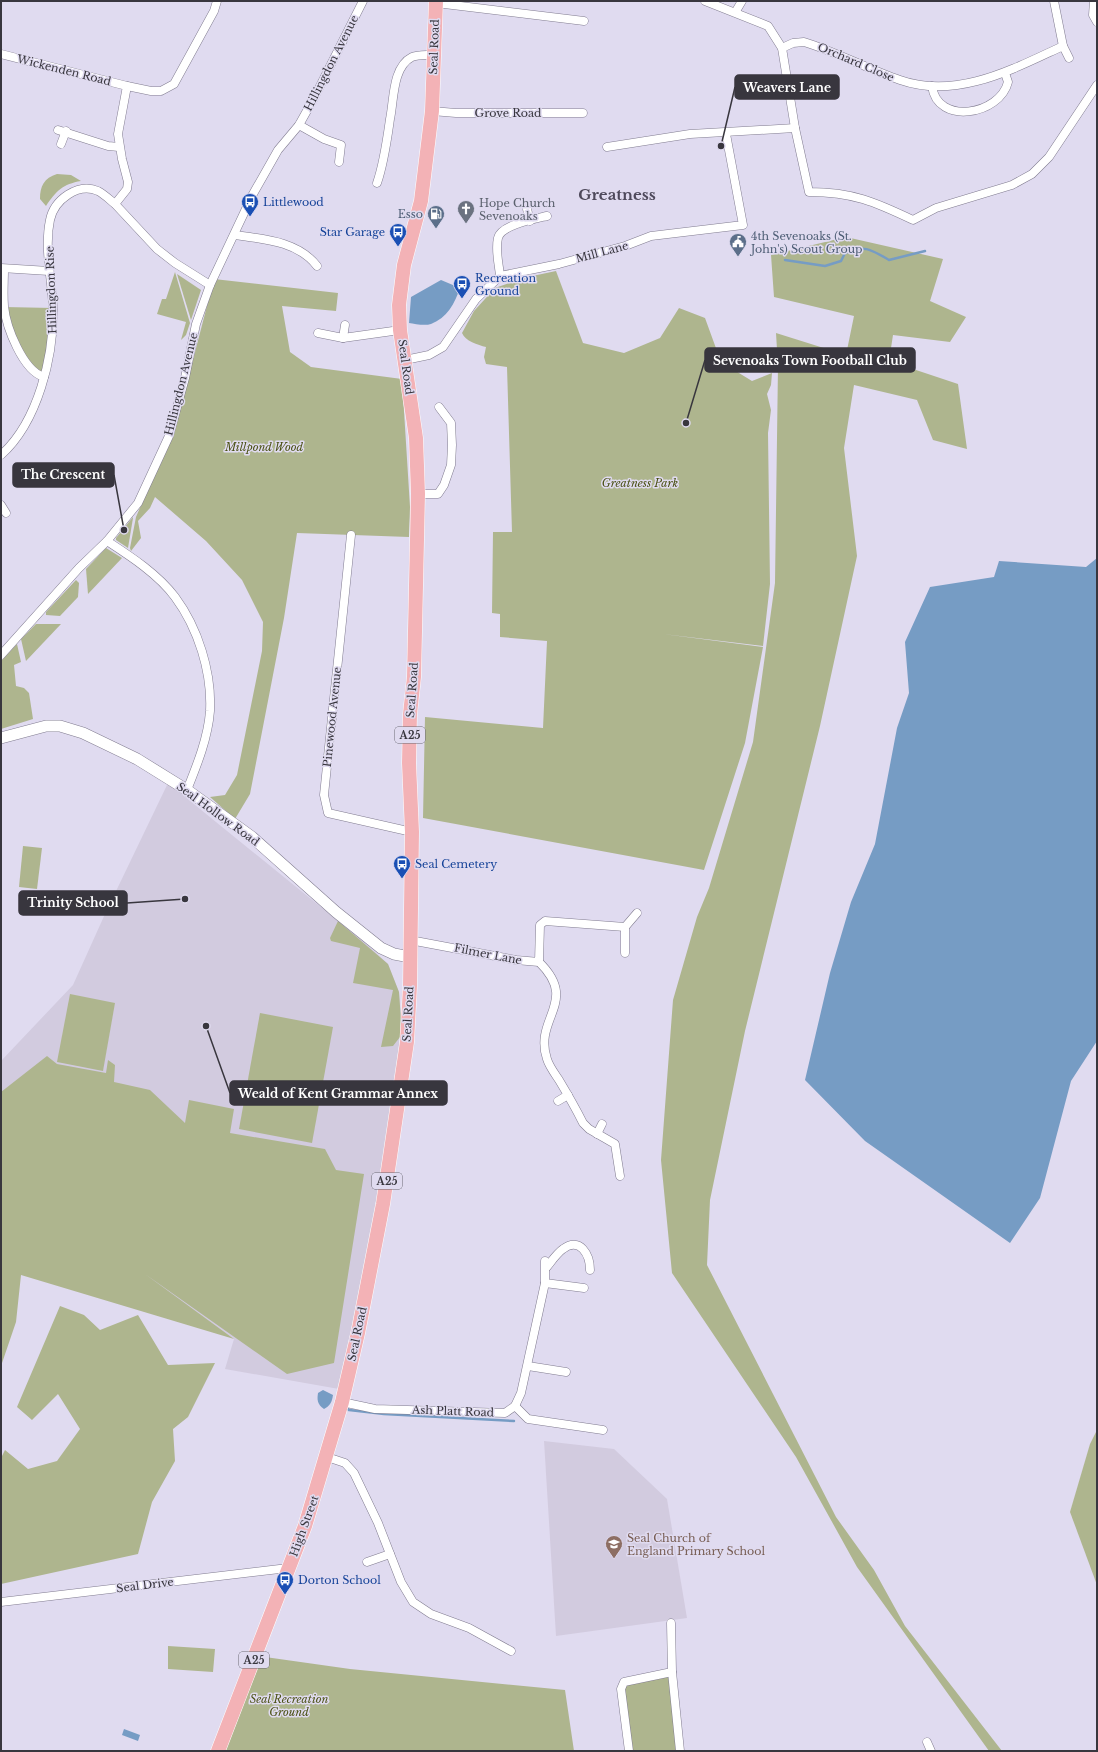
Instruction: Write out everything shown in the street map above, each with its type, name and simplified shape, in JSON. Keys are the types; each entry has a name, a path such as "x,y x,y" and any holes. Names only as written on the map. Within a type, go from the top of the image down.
{"highway":[{"name":"Seal Road","path":"342,1402 358,1333 388,1172 407,1042 412,832 409,756 410,714 414,678 418,494 416,438 400,330 400,287 422,201 432,112 436,2"},
{"name":"High Street","path":"218,1751 240,1700 288,1568 305,1526 327,1457 342,1402"}],"main road":[{"name":"Seal Hollow Road","path":"1,738 46,726 60,726 72,729 137,759 187,790 252,837 336,912 381,948 394,954 410,957"}],"street":[{"name":"Wickenden Road","path":"1,54 127,86 151,91 161,91 174,84 214,11 217,1"},
{"name":"Hillingdon Avenue","path":"1,655 37,617 79,568 107,541 138,503 167,441 185,378 196,324 210,285 256,188 278,150 299,125 336,58 363,1"},
{"path":"705,1 736,12 768,26 782,48 795,128 809,192 848,194 875,202 913,220 936,208 1012,186 1032,174 1049,157 1096,88"},
{"path":"736,12 742,1"},
{"path":"1054,1 1063,46 1069,58"},
{"path":"1094,1 1093,15 1097,22"},
{"path":"436,2 584,21"},
{"name":"Orchard Close","path":"782,48 793,43 804,42 902,81 932,86 974,82 1005,73 1063,46"},
{"path":"380,180 391,117 393,91 400,73 406,62 412,56 434,55"},
{"path":"932,86 937,100 943,106 952,110 971,111 986,107 1003,94 1008,82 1005,73"},
{"path":"127,86 119,128 119,147 128,182 127,189 115,204 157,249 175,263 210,285"},
{"name":"Grove Road","path":"432,112 583,113"},
{"path":"299,125 324,139 341,145 339,162"},
{"path":"607,147 668,136 726,134 795,128"},
{"path":"61,144 62,131 108,146 119,147"},
{"name":"Mill Lane","path":"500,276 559,264 624,246 652,236 743,225 726,134"},
{"name":"Hillingdon Rise","path":"1,455 19,436 28,420 44,377 53,336 49,271 50,219 59,201 72,192 85,190 98,191 115,204"},
{"path":"527,209 530,220"},
{"path":"405,360 429,355 443,347 476,299 500,276 497,244 500,233 505,228 547,216"},
{"path":"235,235 296,248 311,258 317,266"},
{"path":"44,377 37,375 31,369 11,335 4,307 3,268 49,271"},
{"path":"343,338 345,325"},
{"path":"318,333 343,338 400,330"},
{"path":"418,494 438,494 451,465 451,423 439,407"},
{"path":"1,505 6,513"},
{"name":"Pinewood Avenue","path":"351,535 324,795 328,813 412,832"},
{"path":"107,541 156,577 174,596 191,625 202,652 210,685 210,713 200,757 187,790"},
{"path":"625,953 625,927 637,913"},
{"name":"Filmer Lane","path":"410,940 516,960 539,962 540,925 545,921 625,927"},
{"path":"539,962 550,973 556,989 555,1005 546,1027 544,1043 547,1060 584,1123 597,1134 615,1144 620,1176"},
{"path":"558,1101 568,1095"},
{"path":"597,1134 602,1124"},
{"path":"590,1270 590,1259 584,1249 575,1245 563,1248 546,1264 545,1283 528,1366 521,1393 515,1406 528,1419 603,1430"},
{"path":"545,1283 584,1288"},
{"path":"528,1366 566,1372"},
{"name":"Ash Platt Road","path":"342,1402 375,1409 505,1413 515,1406"},
{"path":"327,1457 345,1463 352,1470 376,1518 404,1587 416,1604 431,1614 469,1628 511,1651"},
{"path":"367,1562 390,1554"},
{"name":"Seal Drive","path":"1,1602 288,1568"},
{"path":"671,1623 672,1672 680,1751"},
{"path":"629,1751 621,1689 624,1682 672,1672"},
{"path":"928,1742 932,1751"}],"shaded area":[{"path":"168,783 364,942 388,964 399,992 401,1020 399,1045 382,1171 363,1277 339,1389 225,1369 234,1339 111,1250 1,1272 1,1061 73,985 105,914"},
{"name":"Seal Church of England Primary School","path":"544,1441 614,1449 667,1499 687,1618 556,1636"}],"green space":[{"path":"57,174 71,175 81,181 69,184 60,189 46,206 40,199 42,186 46,180"},
{"path":"846,237 943,259 930,301 966,317 950,342 893,335 889,361 958,384 967,449 933,440 917,400 854,385 844,448 857,556 820,726 745,1031 710,1200 707,1265 836,1517 874,1570 905,1626 1002,1751 989,1751 857,1567 796,1457 672,1273 661,1160 673,1000 697,917 709,888 753,742 775,583 778,366 776,333 846,355 854,316 774,297 771,255"},
{"name":"Greatness Park","path":"556,271 583,343 624,353 660,338 679,308 705,318 721,362 752,381 772,373 771,385 767,394 771,410 768,433 770,584 763,646 663,634 763,647 745,743 704,870 423,818 425,717 543,728 547,641 500,637 500,614 492,613 493,532 512,532 507,367 486,364 484,357 486,347 469,340 462,333 474,311 495,288 523,278"},
{"path":"175,272 190,323 186,335 181,340 186,322 157,314 162,299 166,299"},
{"path":"177,274 201,290 191,320"},
{"name":"Millpond Wood","path":"214,279 338,293 336,311 282,306 290,352 311,367 402,379 410,507 409,537 297,533 284,618 250,794 235,819 210,797 225,795 237,775 262,651 263,622 242,580 206,541 155,497 150,508 138,521 141,538 131,551 130,548 136,517 188,379"},
{"path":"4,307 53,308 44,377 21,354"},
{"path":"133,517 128,548 116,540 116,538"},
{"path":"106,548 122,558 88,594 86,569"},
{"path":"76,580 79,583 78,597 60,616 46,615 46,612"},
{"path":"36,624 61,624 26,661 21,639"},
{"path":"17,644 21,662 14,665 16,686 24,688 29,693 33,719 1,729 1,661"},
{"path":"23,846 42,848 37,889 19,887"},
{"path":"338,921 388,964 399,992 401,1020 400,1037 393,1046 381,1047 393,990 353,983 360,948 331,941 330,938"},
{"path":"70,994 115,1003 103,1071 57,1062"},
{"path":"260,1013 333,1027 312,1143 239,1129"},
{"path":"47,1056 57,1064 106,1073 108,1060 115,1065 114,1082 150,1090 185,1123 189,1100 234,1109 230,1133 325,1149 336,1170 364,1174 334,1363 287,1374 145,1274 234,1339 21,1275 16,1322 1,1366 1,1092"},
{"path":"60,1306 84,1315 100,1330 138,1315 168,1365 215,1363 188,1417 173,1429 175,1461 152,1502 138,1554 1,1584 1,1458 5,1450 28,1469 57,1461 80,1429 58,1394 32,1420 17,1407"},
{"path":"1097,1430 1097,1585 1070,1512 1090,1444"},
{"path":"168,1646 215,1649 213,1672 168,1669"},
{"name":"Seal Recreation Ground","path":"258,1656 350,1669 565,1690 574,1751 223,1751"},
{"path":"672,1672 680,1751 629,1751 624,1682"}],"water":[{"path":"441,280 460,288 450,309 442,318 429,325 409,323 411,297"},
{"path":"1097,558 1097,1041 1071,1081 1040,1198 1010,1243 865,1141 805,1080 830,973 851,902 875,844 897,728 909,693 905,642 930,587 994,577 999,561 1086,567"},
{"path":"323,1390 333,1395 330,1404 324,1409 319,1404 318,1400 318,1393"},
{"path":"124,1729 140,1735 138,1741 122,1735"}],"waterway":[{"path":"785,260 825,266 841,261 845,253 858,249 868,249 889,260 925,251"},
{"path":"345,1406 349,1410 384,1414 514,1421"}],"place":[{"name":"Weavers Lane","path":"721,146"},
{"name":"Littlewood","path":"250,217"},
{"name":"Hope Church Sevenoaks","path":"466,224"},
{"name":"Esso","path":"436,229"},
{"name":"Star Garage","path":"398,247"},
{"name":"4th Sevenoaks (St. John's) Scout Group","path":"738,257"},
{"name":"Recreation Ground","path":"462,299"},
{"name":"Sevenoaks Town Football Club","path":"686,423"},
{"name":"The Crescent","path":"124,530"},
{"name":"Seal Cemetery","path":"402,879"},
{"name":"Trinity School","path":"185,899"},
{"name":"Weald of Kent Grammar Annex","path":"206,1026"},
{"name":"Seal Church of England Primary School","path":"614,1559"},
{"name":"Dorton School","path":"285,1595"}],"district":[{"name":"Greatness","path":"617,194"}]}
